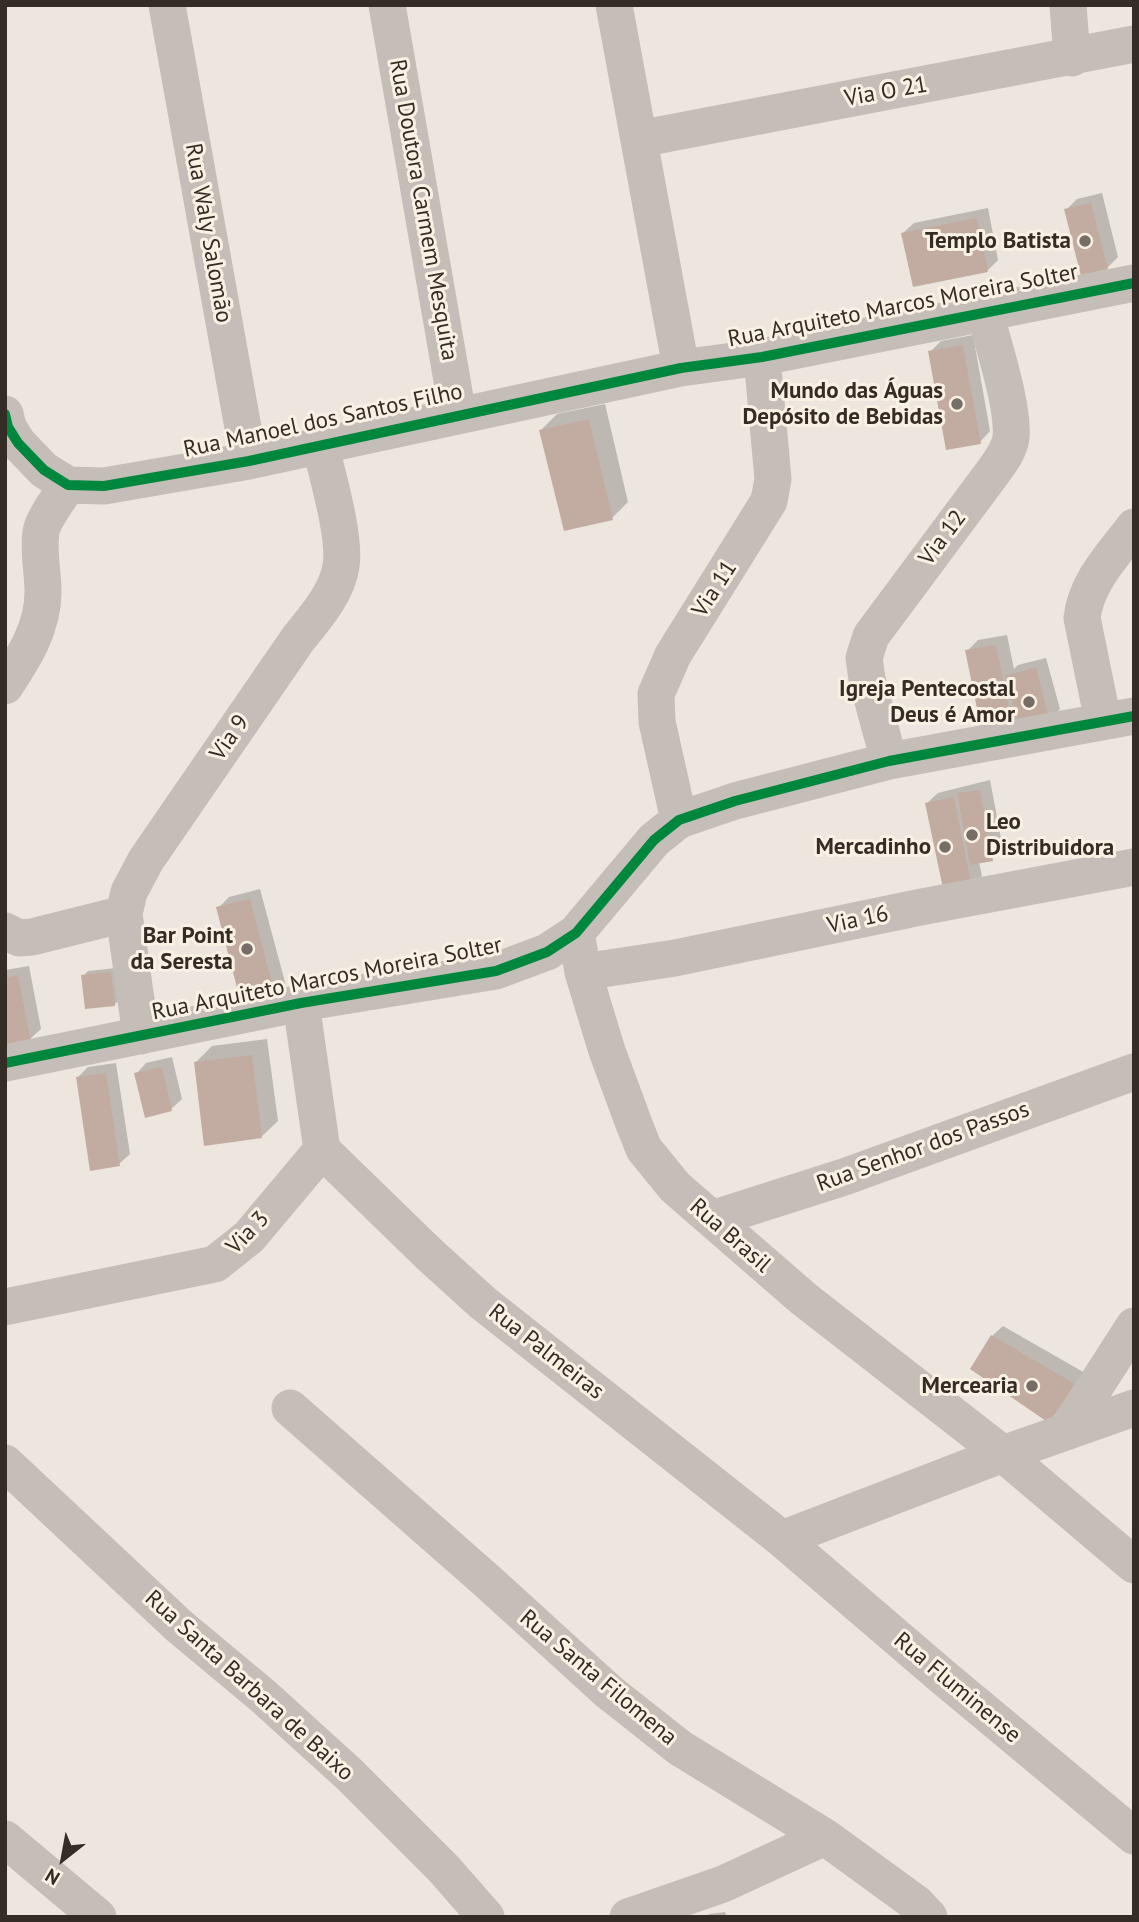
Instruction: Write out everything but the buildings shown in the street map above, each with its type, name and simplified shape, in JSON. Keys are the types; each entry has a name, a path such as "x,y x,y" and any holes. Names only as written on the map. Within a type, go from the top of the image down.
{"street":[{"name":"Rua Waly Salomão","path":"167,5 249,461"},
{"name":"Rua Doutora Carmem Mesquita","path":"387,5 458,415"},
{"path":"614,5 681,368"},
{"path":"1068,5 1072,58"},
{"name":"Via O 21","path":"639,139 1134,44"},
{"name":"Rua Arquiteto Marcos Moreira Solter","path":"681,368 762,357 1134,283"},
{"name":"Via 12","path":"889,761 867,680 864,658 871,636 993,472 1005,455 1011,439 1008,406 985,312"},
{"name":"Via 11","path":"679,820 657,722 656,694 673,655 769,500 773,479 762,357"},
{"name":"Rua Manoel dos Santos Filho","path":"68,485 104,486 249,461 681,368"},
{"path":"5,414 8,427 29,457 68,485 41,529 41,616 27,653 5,686"},
{"name":"Via 9","path":"141,1036 124,914 129,892 146,860 298,639 321,611 341,567 342,552 320,444"},
{"path":"1119,718 1082,618 1083,601 1134,527"},
{"name":"Rua Arquiteto Marcos Moreira Solter","path":"5,1063 301,1003 496,971 547,951 576,933 654,840 679,820 735,801 889,761 1119,718"},
{"name":"Via 16","path":"583,972 675,958 920,906 1134,867"},
{"path":"5,931 19,938 32,937 124,914"},
{"name":"Rua Brasil","path":"576,933 583,972 607,1051 644,1149 674,1187 846,1334 1003,1454 1134,1565"},
{"path":"301,1003 322,1150"},
{"name":"Rua Senhor dos Passos","path":"712,1219 844,1177 1134,1072"},
{"name":"Via 3","path":"5,1307 215,1264 249,1237 322,1150"},
{"name":"Rua Palmeiras","path":"322,1150 483,1303 782,1539"},
{"path":"1066,1432 1134,1326"},
{"path":"782,1539 1003,1454 1134,1408"},
{"name":"Rua Santa Filomena","path":"290,1409 486,1580 609,1692 680,1748 825,1837 917,1912"},
{"name":"Rua Santa Barbara de Baixo","path":"5,1463 179,1626 263,1696 350,1775 443,1868 485,1917"},
{"name":"Rua Fluminense","path":"782,1539 1134,1836"},
{"path":"628,1917 723,1884 825,1837"},
{"path":"5,1839 98,1917"}],"cycle path":[{"path":"5,414 8,427 18,443 44,470 68,485 104,486 249,461 681,368 762,357 1134,283"},
{"path":"5,1063 301,1003 496,971 547,952 576,933 654,840 679,820 735,801 889,761 1134,716"}],"place":[{"name":"Templo Batista","path":"1085,241"},
{"name":"Mundo das Águas Depósito de Bebidas","path":"957,404"},
{"name":"Igreja Pentecostal Deus é Amor","path":"1029,702"},
{"name":"Leo Distribuidora","path":"972,835"},
{"name":"Mercadinho","path":"945,847"},
{"name":"Bar Point da Seresta","path":"247,949"},
{"name":"Mercearia","path":"1032,1386"}]}
